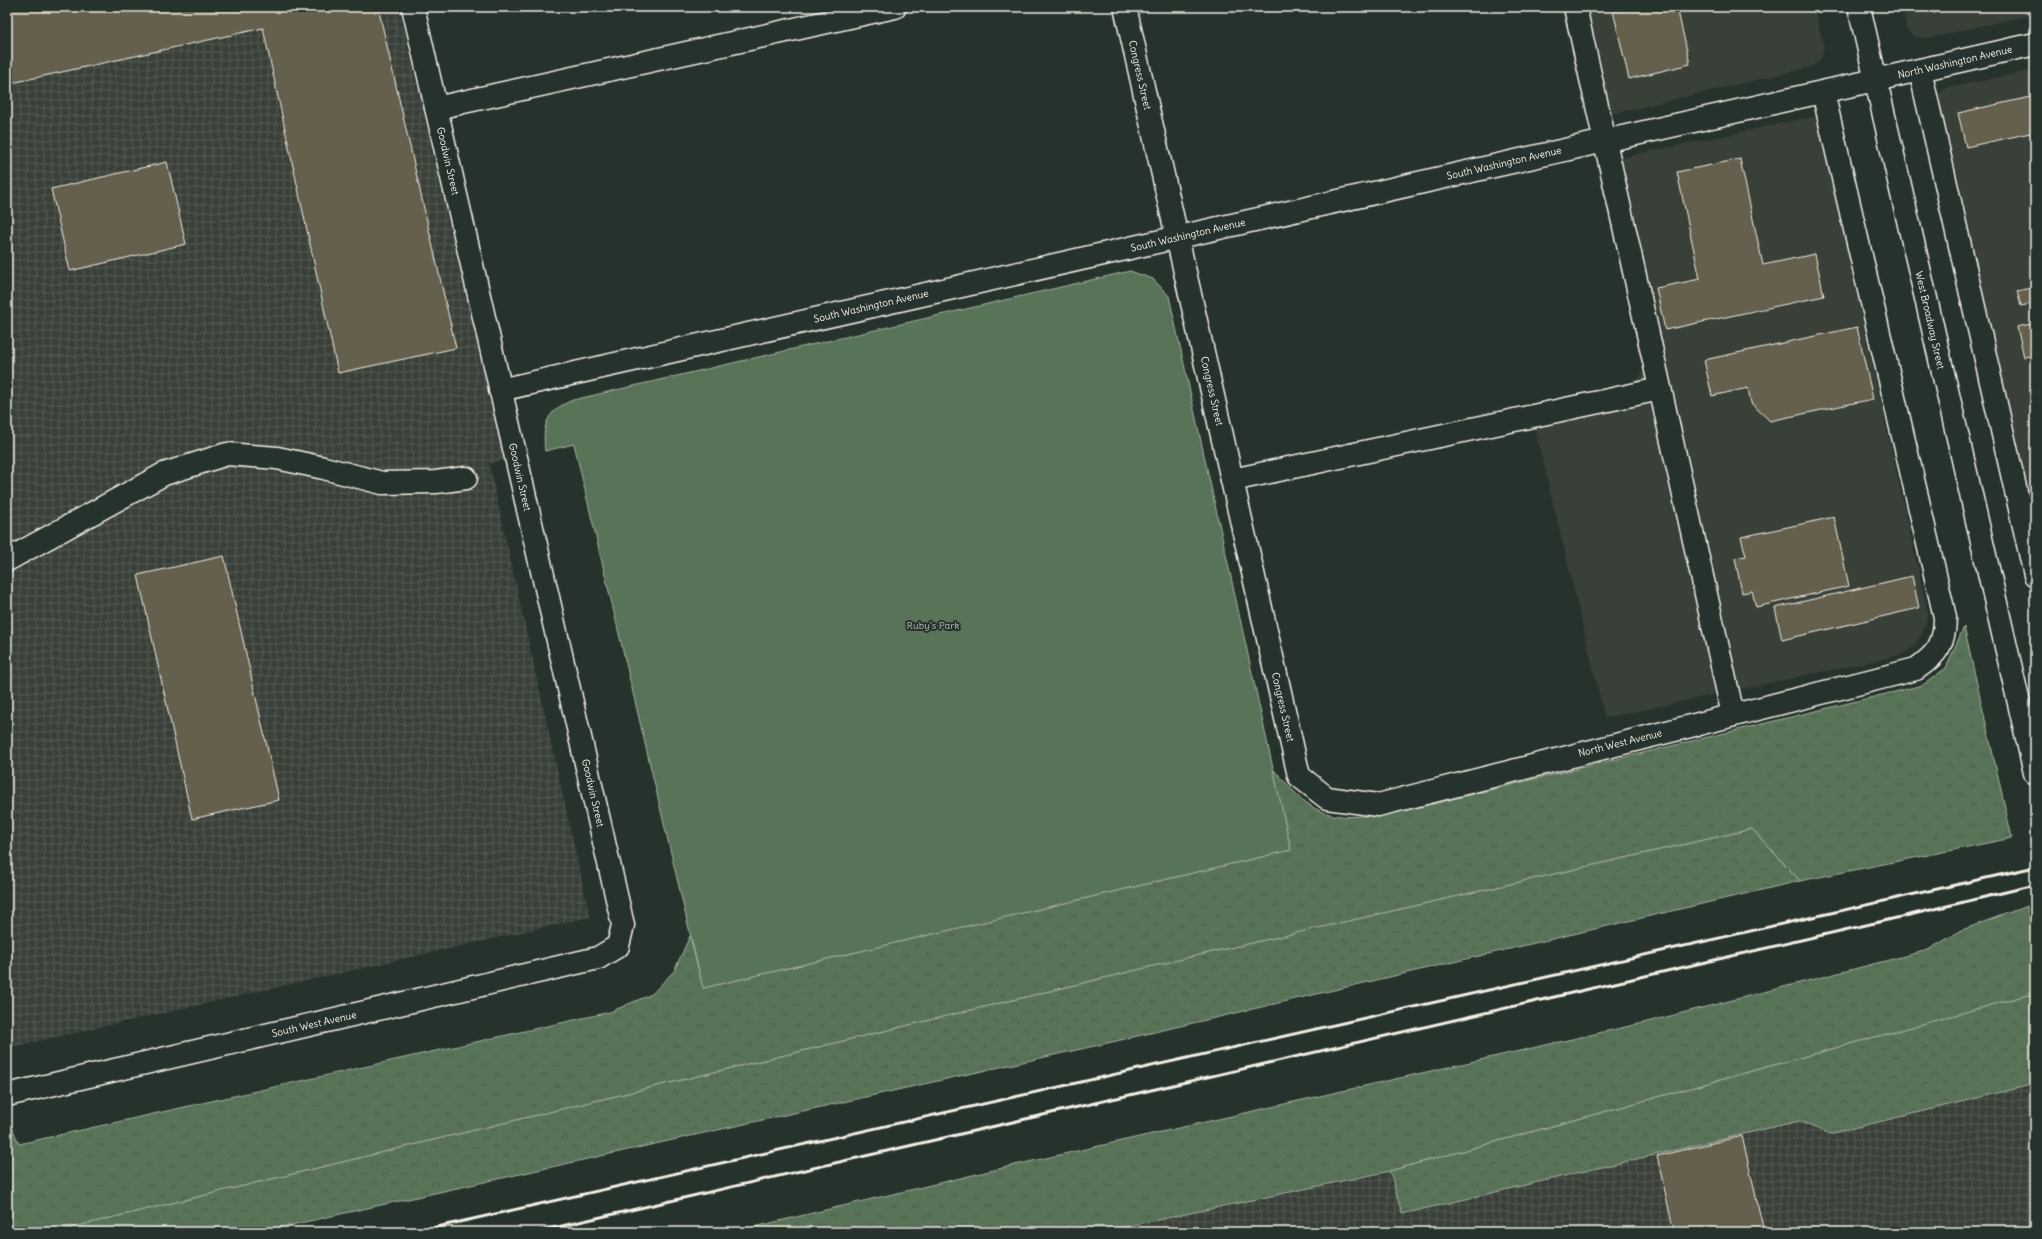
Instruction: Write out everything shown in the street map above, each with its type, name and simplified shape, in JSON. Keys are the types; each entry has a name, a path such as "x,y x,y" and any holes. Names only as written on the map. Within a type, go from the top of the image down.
{"street":[{"name":"Goodwin Street","path":"414,7 623,925 618,946"},
{"path":"436,108 895,7"},
{"name":"Congress Street","path":"1124,7 1299,776"},
{"path":"1575,7 1733,715"},
{"name":"West Broadway Street","path":"1859,7 2035,773"},
{"name":"North Washington Avenue","path":"1876,80 2035,44"},
{"path":"1920,70 2035,575"},
{"name":"South Washington Avenue","path":"500,390 1876,80"},
{"name":"North West Avenue","path":"1299,776 1327,798 1378,805 1916,669 1930,659 1940,647 1945,634 1945,617 1823,92"},
{"path":"1232,480 1660,389"},
{"path":"7,560 106,508 164,474 227,454 276,458 324,468 382,483 436,482 466,478"},
{"name":"South West Avenue","path":"7,1095 598,958 618,946"}],"shaded area":[{"path":"7,7 399,7 504,459 489,464 590,917 7,1048"},
{"path":"1561,7 1814,7 1824,47 1821,59 1811,67 1587,120"},
{"path":"1902,7 2035,7 2035,14 1928,38 1915,37 1907,30"},
{"path":"2035,70 2035,521 1938,95 1947,88"},
{"path":"1817,116 1928,613 1923,632 1913,647 1901,655 1605,718 1529,404 1632,383 1644,373 1596,163"},
{"path":"2035,1084 2035,1232 1100,1232 1390,1171 1402,1213 1799,1121 1829,1134"}],"green space":[{"name":"Ruby's Park","path":"1130,271 1153,279 1169,296 1291,850 703,988 574,444 545,451 544,433 548,419 557,408 573,400"},
{"path":"1964,627 2012,838 1800,881 1752,829 1191,957 53,1232 7,1232 7,1115 19,1144 610,1012 652,994 674,971 690,936 703,988 1291,850 1273,769 1291,789 1311,806 1331,815 1366,816 1399,812 1923,685 1946,668"},
{"path":"1752,829 1800,881 1099,1045 260,1232 53,1232 1191,957"},
{"path":"2027,906 2035,947 2035,993 1390,1171 1100,1232 733,1232 1015,1165 1643,1023 1928,950 1962,930"},
{"path":"2035,993 2035,1084 1829,1134 1799,1121 1402,1214 1390,1171"}],"building":[{"path":"7,7 378,7 456,348 338,373 263,28 7,84"},
{"path":"1631,7 1677,7 1690,64 1629,79 1613,11"},
{"path":"1932,7 1962,7 1933,13"},
{"path":"2035,96 2035,132 1966,147 1958,113"},
{"path":"1740,159 1763,265 1815,254 1824,296 1665,330 1656,288 1700,279 1677,172"},
{"path":"167,162 186,244 70,271 51,189"},
{"path":"2035,287 2035,319 2033,319 2030,304 2021,306 2017,291"},
{"path":"2035,323 2035,355 2024,357 2017,327"},
{"path":"1857,327 1873,399 1770,421 1751,403 1748,388 1712,396 1704,360"},
{"path":"2031,399 2035,399 2035,416"},
{"path":"1834,517 1849,586 1756,607 1752,591 1742,593 1735,558 1746,556 1741,537"},
{"path":"224,556 279,800 192,819 138,575"},
{"path":"1912,576 1919,608 1782,640 1775,608"},
{"path":"1742,1136 1764,1232 1674,1232 1657,1156"}],"railway":[{"path":"415,1232 2035,867"},
{"path":"536,1232 2035,885"}]}
